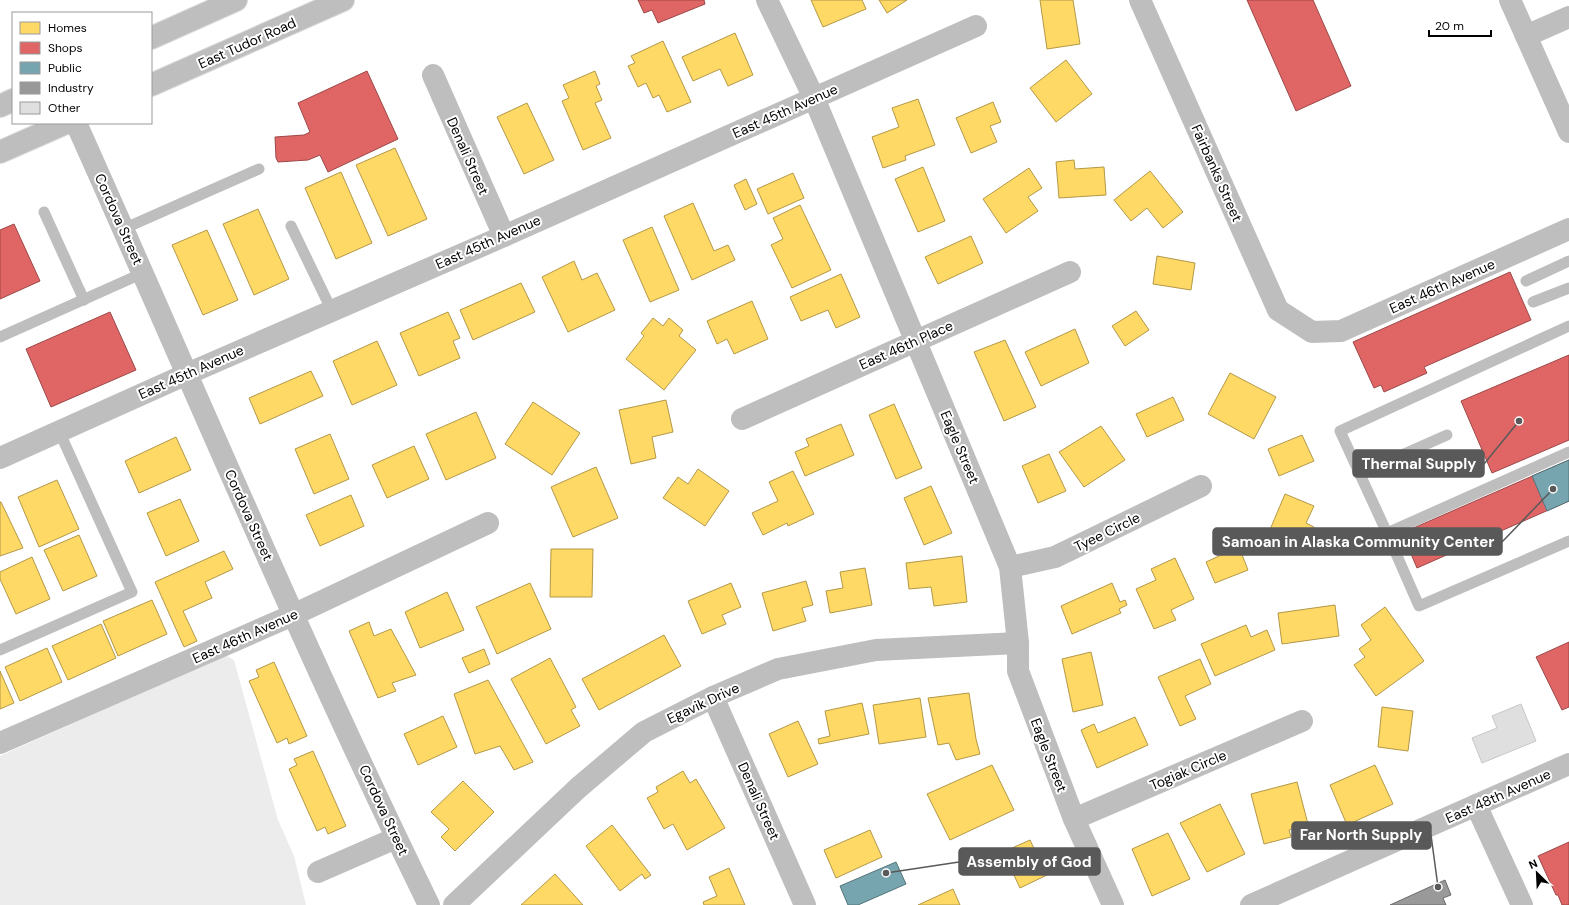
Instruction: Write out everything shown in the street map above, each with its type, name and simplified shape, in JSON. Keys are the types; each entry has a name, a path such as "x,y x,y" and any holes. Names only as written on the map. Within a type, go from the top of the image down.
{"street":[{"path":"152,38 236,0"},
{"name":"East Tudor Road","path":"152,85 343,0"},
{"name":"Eagle Street","path":"767,0 814,98 1010,567 1018,643 1018,671 1074,819 1113,905"},
{"name":"Fairbanks Street","path":"1140,0 1278,310 1312,332"},
{"path":"1510,0 1569,132"},
{"path":"1526,36 1569,17"},
{"name":"East 45th Avenue","path":"0,458 976,26"},
{"name":"Denali Street","path":"433,75 504,236"},
{"path":"0,106 12,100"},
{"path":"0,152 64,124"},
{"name":"Cordova Street","path":"76,124 293,615 396,838 429,905"},
{"name":"East 46th Avenue","path":"1312,332 1341,331 1569,228"},
{"name":"East 46th Place","path":"742,419 1070,272"},
{"name":"Tyee Circle","path":"1010,567 1055,557 1201,486"},
{"name":"East 46th Avenue","path":"0,743 293,615 488,523"},
{"name":"Egavik Drive","path":"454,905 578,788 644,732 713,697 778,669 876,650 1018,643"},
{"name":"Denali Street","path":"713,697 805,905"},
{"name":"Togiak Circle","path":"1074,819 1302,721"},
{"name":"East 48th Avenue","path":"1251,905 1569,764"},
{"path":"1476,806 1522,905"},
{"path":"318,872 396,838"}],"lane":[{"path":"123,229 259,169"},
{"path":"44,212 84,300"},
{"path":"291,226 332,311"},
{"path":"1526,281 1569,261"},
{"path":"0,337 143,274"},
{"path":"1533,302 1569,288"},
{"path":"1569,326 1340,431 1419,606 1569,541"},
{"path":"0,650 132,592 59,431"},
{"path":"1359,474 1447,434"},
{"path":"1387,533 1569,452"}],"shaded area":[{"path":"225,655 234,660 278,820 294,856 306,905 0,905 0,756"}],"building: Homes":[{"path":"811,0 862,0 866,9 823,27"},
{"path":"879,0 907,0 887,13"},
{"path":"1040,0 1073,0 1080,44 1047,49"},
{"path":"735,33 753,75 728,86 720,69 693,81 682,57"},
{"path":"663,41 691,102 667,112 659,95 653,98 646,83 638,87 628,66 635,63 631,56"},
{"path":"1066,60 1092,94 1056,122 1030,88"},
{"path":"595,71 600,84 596,86 602,100 595,103 611,138 583,150 562,101 569,98 563,85"},
{"path":"918,99 935,145 905,156 906,160 883,168 872,137 899,127 892,108"},
{"path":"993,102 1001,122 990,126 997,142 971,153 956,118"},
{"path":"527,103 554,160 524,174 497,117"},
{"path":"395,148 427,219 388,236 356,165"},
{"path":"1074,160 1075,169 1104,167 1106,195 1059,198 1056,162"},
{"path":"923,167 945,221 918,232 895,179"},
{"path":"1029,168 1042,188 1028,197 1038,211 1006,233 983,199"},
{"path":"1150,171 1183,212 1163,228 1147,208 1131,221 1114,200"},
{"path":"341,172 372,243 336,259 305,188"},
{"path":"793,173 804,198 768,214 757,189"},
{"path":"746,179 757,204 745,210 734,185"},
{"path":"693,203 714,251 728,245 735,260 692,280 664,216"},
{"path":"800,205 831,270 792,288 771,245 783,239 773,218"},
{"path":"258,209 289,279 254,295 223,224"},
{"path":"652,227 679,290 650,302 623,240"},
{"path":"207,230 238,300 203,315 172,245"},
{"path":"971,236 983,263 938,284 925,257"},
{"path":"1157,256 1195,263 1191,290 1153,284"},
{"path":"574,261 582,280 597,273 615,310 568,332 542,277"},
{"path":"841,274 860,317 836,328 828,310 801,321 790,297"},
{"path":"521,283 535,312 473,340 460,310"},
{"path":"752,301 768,339 734,354 727,339 717,344 707,321"},
{"path":"1136,311 1149,330 1125,346 1112,326"},
{"path":"448,312 460,338 453,341 460,358 419,376 400,333"},
{"path":"653,318 663,326 669,318 683,330 679,336 696,350 664,390 626,359 644,336 641,333"},
{"path":"1075,329 1089,363 1041,386 1025,352"},
{"path":"1005,340 1036,407 1004,421 974,352"},
{"path":"377,341 397,385 352,405 333,361"},
{"path":"311,371 323,396 260,424 249,398"},
{"path":"1230,373 1276,397 1254,439 1208,414"},
{"path":"1173,397 1184,420 1147,437 1136,414"},
{"path":"666,400 673,432 652,437 656,458 631,464 619,410"},
{"path":"533,402 580,433 552,475 505,444"},
{"path":"894,404 922,468 896,479 869,415"},
{"path":"476,412 496,458 446,480 426,434"},
{"path":"841,424 854,455 805,476 795,452 809,446 806,439"},
{"path":"1101,426 1125,460 1084,487 1059,452"},
{"path":"330,434 349,479 314,494 295,449"},
{"path":"1302,435 1314,461 1279,476 1268,449"},
{"path":"176,437 191,470 139,493 125,461"},
{"path":"414,446 429,479 387,498 372,465"},
{"path":"1049,454 1066,491 1038,503 1022,466"},
{"path":"596,467 618,518 573,537 551,487"},
{"path":"698,469 729,491 705,526 663,498 678,477 688,484"},
{"path":"793,471 814,514 788,526 787,523 763,535 752,513 778,501 769,482"},
{"path":"57,480 79,529 39,547 18,497"},
{"path":"931,486 952,533 924,545 904,498"},
{"path":"1285,494 1314,506 1306,523 1314,527 1302,554 1266,539"},
{"path":"351,495 364,526 320,546 306,515"},
{"path":"180,499 199,541 166,556 147,513"},
{"path":"0,502 23,548 0,556"},
{"path":"79,535 97,576 63,591 44,550"},
{"path":"1239,547 1248,570 1215,583 1206,562"},
{"path":"551,549 593,549 592,597 550,597"},
{"path":"224,551 233,569 205,582 212,598 183,611 197,641 184,647 155,582"},
{"path":"962,556 967,602 934,606 931,587 909,589 906,563"},
{"path":"32,557 50,599 16,614 0,579 0,572"},
{"path":"1175,558 1194,599 1171,610 1176,620 1154,629 1136,589 1156,580 1151,569"},
{"path":"865,568 872,605 830,613 826,591 843,588 840,572"},
{"path":"806,581 813,605 802,608 806,621 773,631 762,593"},
{"path":"530,583 551,629 497,654 476,607"},
{"path":"731,583 741,607 722,615 726,624 702,634 688,601"},
{"path":"1112,583 1120,602 1125,600 1127,605 1119,609 1121,613 1072,634 1061,606"},
{"path":"447,592 464,630 420,648 405,612"},
{"path":"152,600 167,634 118,656 103,621"},
{"path":"1335,605 1339,636 1282,644 1278,613"},
{"path":"1385,607 1424,661 1376,696 1354,665 1365,657 1359,649 1371,640 1361,625"},
{"path":"369,622 374,636 391,629 416,675 392,683 396,691 378,698 349,631"},
{"path":"101,624 116,658 68,680 52,646"},
{"path":"1246,625 1251,637 1267,630 1275,650 1215,676 1201,644"},
{"path":"664,635 681,666 599,710 582,679"},
{"path":"47,648 62,682 20,701 5,667"},
{"path":"484,649 490,664 469,673 462,658"},
{"path":"1091,652 1103,705 1073,712 1062,659"},
{"path":"550,658 576,707 571,710 580,726 546,744 511,679"},
{"path":"1200,659 1211,684 1185,696 1196,719 1180,726 1158,677"},
{"path":"274,662 307,736 289,744 287,738 277,743 249,681 259,677 256,670"},
{"path":"0,671 14,703 0,709"},
{"path":"488,680 533,762 514,770 500,746 475,754 454,694"},
{"path":"969,693 976,739 980,754 956,760 949,743 938,745 928,698"},
{"path":"920,698 926,737 879,744 873,705"},
{"path":"862,703 869,734 819,744 818,739 830,736 825,711"},
{"path":"1382,707 1413,711 1408,751 1378,747"},
{"path":"443,716 457,747 418,765 404,734"},
{"path":"1135,717 1148,745 1097,768 1081,730 1094,724 1098,733"},
{"path":"798,721 818,764 788,777 769,734"},
{"path":"313,751 346,826 328,834 325,827 317,831 289,769 297,765 294,759"},
{"path":"992,765 1014,810 950,840 927,794"},
{"path":"1375,765 1393,804 1347,825 1330,785"},
{"path":"683,771 690,783 696,779 725,828 687,850 673,824 664,829 647,798 658,792 656,787"},
{"path":"463,781 494,812 455,851 441,837 449,829 431,812"},
{"path":"1297,782 1308,824 1289,830 1291,837 1264,844 1251,794"},
{"path":"1220,804 1245,854 1207,872 1180,823"},
{"path":"612,825 651,875 645,879 642,874 620,891 586,846"},
{"path":"870,830 882,857 836,878 824,850"},
{"path":"1168,833 1190,879 1152,896 1132,849"},
{"path":"1030,840 1047,875 1020,888 1003,852"},
{"path":"729,868 745,905 704,905 703,902 717,896 709,877"},
{"path":"555,874 583,905 521,905"},
{"path":"953,889 960,905 918,905"}],"building: Shops":[{"path":"638,0 704,0 705,4 658,23 652,10 644,13"},
{"path":"1247,0 1313,0 1351,86 1296,111"},
{"path":"367,71 398,139 328,172 320,155 308,160 278,162 276,158 275,137 304,135 310,132 298,103"},
{"path":"14,224 40,281 0,299 0,230"},
{"path":"1510,272 1531,320 1424,367 1427,373 1384,392 1381,385 1374,388 1353,342"},
{"path":"110,312 136,370 51,407 26,349"},
{"path":"1569,355 1569,440 1492,473 1461,401"},
{"path":"1569,460 1569,501 1417,568 1402,533"},
{"path":"1569,642 1569,707 1562,710 1536,657"},
{"path":"1569,842 1569,905 1562,905 1538,856"}],"building: Public":[{"path":"1569,460 1569,501 1547,511 1532,476"},
{"path":"896,862 906,884 858,905 848,905 840,886"}],"building: Industry":[{"path":"1445,880 1451,895 1443,898 1446,905 1390,905"}],"building: Other":[{"path":"1521,704 1536,741 1482,763 1472,738 1497,728 1492,716"}],"place":[{"name":"Thermal Supply","path":"1519,421"},
{"name":"Samoan in Alaska Community Center","path":"1553,489"},
{"name":"Assembly of God","path":"886,873"},
{"name":"Far North Supply","path":"1438,887"}]}
